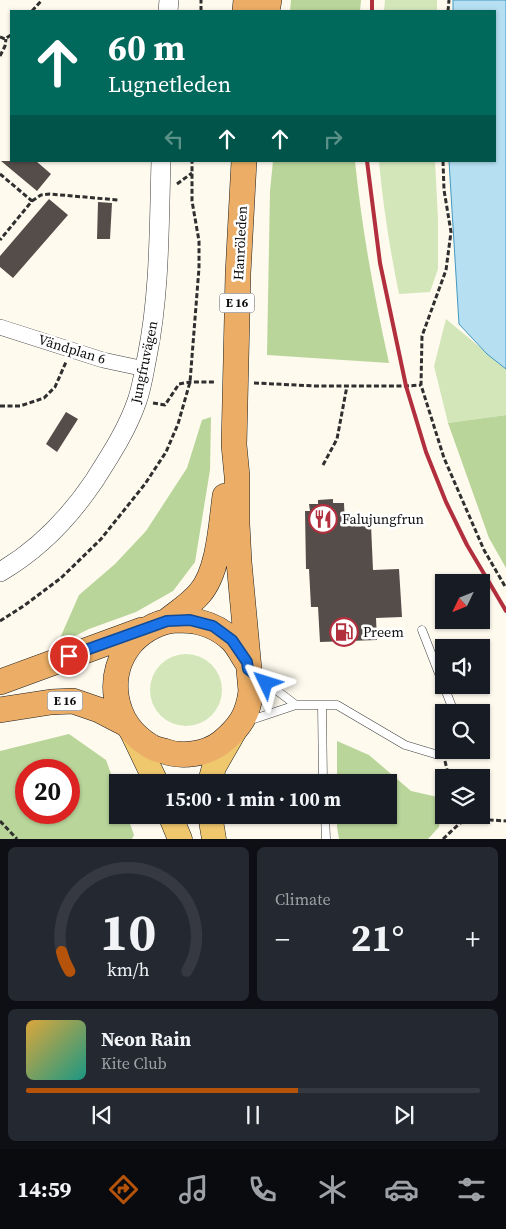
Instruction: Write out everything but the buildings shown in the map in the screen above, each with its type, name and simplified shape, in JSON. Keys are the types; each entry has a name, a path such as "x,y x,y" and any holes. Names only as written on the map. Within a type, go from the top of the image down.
{"highway":[{"name":"Hanröleden","path":"244,162 238,274 234,445 237,476 239,562 248,666"},
{"name":"Hanröleden","path":"162,623 195,599 212,574 234,445"},
{"path":"162,623 190,620 213,626 232,640 248,666"},
{"name":"E 16","path":"0,682 162,623"},
{"name":"E 16","path":"129,728 118,706 115,686 118,667 126,649 140,635 162,623"},
{"name":"E 16","path":"237,728 244,717 250,700 251,691 248,666"},
{"name":"E 16","path":"0,710 51,702 73,701 99,710 129,728"},
{"path":"129,728 150,747 172,754 195,754 216,746 237,728"}],"main road":[{"path":"129,728 152,774"},
{"path":"212,774 214,767 237,728"},
{"path":"174,824 180,839"},
{"path":"212,824 214,839"}],"street":[{"name":"Jungfruvägen","path":"0,572 30,553 57,528 83,497 128,424 137,400 145,369 152,331 162,162"},
{"name":"Vändplan 6","path":"0,327 103,360 145,369"}],"lane":[{"path":"422,630 451,704"},
{"path":"248,666 296,705"},
{"path":"237,728 296,705 337,705 404,745 435,754"},
{"path":"322,705 323,774"},
{"path":"325,824 326,839"}],"path":[{"path":"33,10 42,0"},
{"path":"6,39 10,36"},
{"path":"0,37 6,39"},
{"path":"0,56 6,46 6,39"},
{"path":"0,620 25,605 61,578 101,540 145,484 166,452 178,424 190,382 199,268 199,241 192,201 192,162"},
{"path":"442,162 444,190 451,232 446,270 422,336 421,385 448,467 484,550 506,588"},
{"path":"0,174 32,201"},
{"path":"0,240 32,201 41,195 50,194 118,200"},
{"path":"0,406 20,406 44,398 55,387 71,350"},
{"path":"137,400 165,405 180,384 190,382 224,382"},
{"path":"248,382 315,386 421,385"},
{"path":"323,465 337,438 346,386"},
{"path":"490,819 506,821"},
{"path":"0,821 17,839"},
{"path":"443,839 459,824"}],"green space":[{"path":"291,0 361,0 360,10 290,10"},
{"path":"385,0 437,0 437,10 384,10"},
{"path":"273,162 355,162 369,262 389,363 267,355 270,191"},
{"path":"379,162 435,162 438,269 430,292 399,294"},
{"path":"446,319 506,369 506,415 448,423 434,366"},
{"path":"506,415 506,568 489,538 448,423"},
{"path":"211,417 210,470 195,562 173,591 136,612 89,629 57,645 79,595 115,564 146,531 187,468 202,420"},
{"path":"186,654 206,660 216,670 222,690 216,710 206,720 186,726 166,720 156,710 150,690 156,670 166,660"},
{"path":"69,734 106,760 111,774 109,774 109,824 130,824 134,835 132,839 0,839 0,751"},
{"path":"337,741 369,755 391,774 337,774"},
{"path":"397,779 411,791 435,796 435,824 439,824 439,827 428,839 339,839 337,824 397,824"}],"water":[{"path":"453,0 506,0 506,369 487,354 459,324 449,162 496,162 496,10 453,10"}],"railway":[{"path":"372,0 372,10"},
{"path":"367,162 380,263 406,386 426,452 446,502 467,545 506,611"}],"place":[{"name":"Falujungfrun","path":"323,519"},
{"name":"Preem","path":"344,632"}],"route":[{"path":"69,656 167,621 190,620 213,626 232,640 247,662 248,669 266,683"}]}
